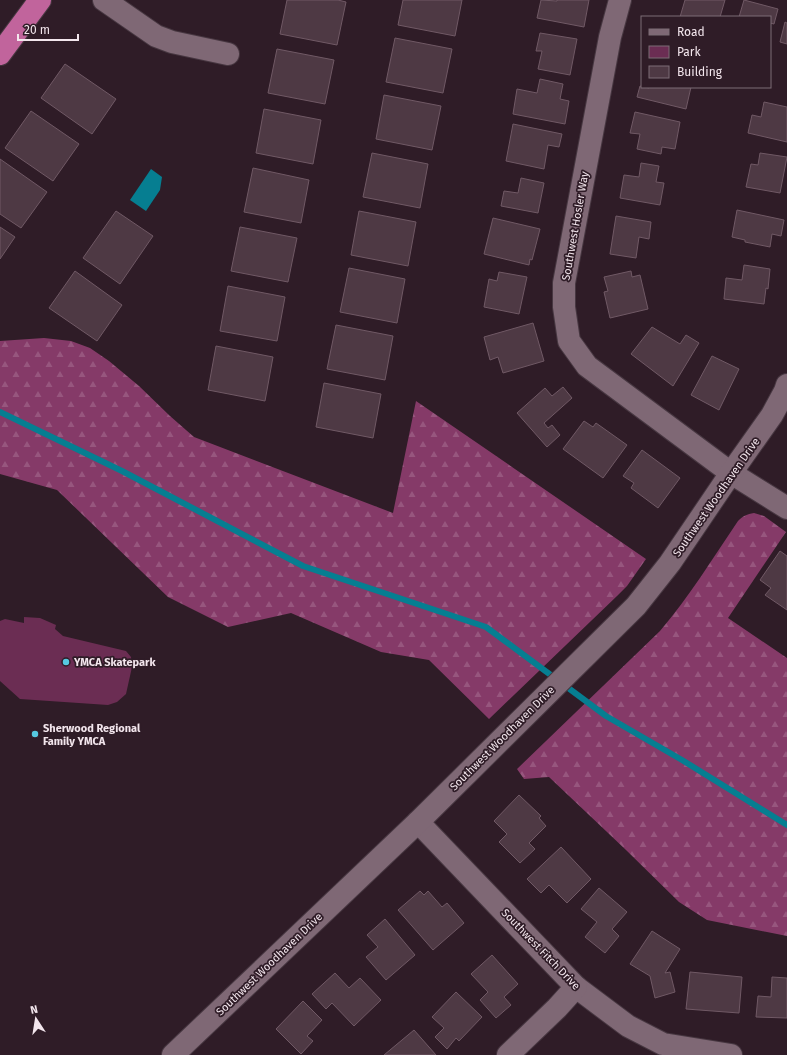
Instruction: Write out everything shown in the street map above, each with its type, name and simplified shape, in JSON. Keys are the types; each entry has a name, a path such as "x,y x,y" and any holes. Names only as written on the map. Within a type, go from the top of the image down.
{"highway":[{"path":"0,54 40,0"}],"street":[{"path":"104,0 156,36 172,42 228,54"},
{"name":"Southwest Hosler Way","path":"620,0 610,37 564,283 564,307 569,341 587,366 731,473 787,508"},
{"name":"Southwest Woodhaven Drive","path":"173,1055 418,822 636,606 670,563 772,415 787,385"},
{"name":"Southwest Fitch Drive","path":"418,822 576,987 628,1026 663,1044 731,1055"},
{"path":"508,1055 557,1008 576,987"}],"green space":[{"path":"44,338 71,341 90,348 109,361 139,386 194,437 393,513 416,401 646,559 627,586 489,719 429,660 381,652 291,613 228,627 168,597 57,490 0,474 0,341"},
{"path":"754,513 764,516 786,532 728,618 787,658 787,936 707,920 679,902 549,777 524,779 517,769 660,631 691,591 738,521 749,514"},
{"name":"YMCA Skatepark","path":"24,617 40,618 56,625 55,629 63,636 126,651 131,657 132,667 126,694 117,702 108,705 20,699 0,681 0,621 5,619 24,623"}],"water":[{"path":"151,169 162,177 160,190 146,211 130,200"}],"building":[{"path":"287,0 338,0 346,2 337,45 280,34"},
{"path":"403,0 462,0 455,36 398,25"},
{"path":"541,0 589,0 584,27 537,18"},
{"path":"685,0 725,0 720,16 680,16"},
{"path":"744,0 778,9 774,24 771,23 771,16 739,16"},
{"path":"785,22 787,23 787,44 780,42"},
{"path":"540,33 577,39 570,75 538,69 542,51 536,51"},
{"path":"395,38 452,49 443,93 386,82"},
{"path":"277,49 334,60 325,104 268,93"},
{"path":"65,64 116,99 92,134 41,98"},
{"path":"540,79 563,84 560,99 569,101 565,124 513,114 517,89 537,93"},
{"path":"640,86 641,88 691,88 686,109 637,97"},
{"path":"384,95 441,106 432,150 376,139"},
{"path":"764,102 787,107 787,142 748,133 752,115 761,117"},
{"path":"264,109 321,120 313,164 256,153"},
{"path":"31,111 79,144 53,181 5,148"},
{"path":"635,112 680,122 675,149 662,147 661,154 637,149 640,134 630,133"},
{"path":"513,124 562,134 559,147 548,145 544,169 506,161"},
{"path":"372,153 428,164 420,208 363,197"},
{"path":"760,153 787,157 780,193 746,187 751,164 758,165"},
{"path":"0,159 47,192 21,228 0,214"},
{"path":"641,163 659,166 656,182 664,183 660,205 620,198 624,175 639,177"},
{"path":"253,168 309,180 301,223 244,212"},
{"path":"521,178 544,183 538,213 501,206 504,191 518,193"},
{"path":"737,210 784,220 781,236 772,234 770,247 745,242 745,240 732,237"},
{"path":"116,211 153,236 120,284 83,258"},
{"path":"359,211 416,222 408,266 351,255"},
{"path":"616,216 651,222 649,239 639,237 636,258 610,254"},
{"path":"493,218 540,229 532,260 530,259 529,265 484,254"},
{"path":"0,227 15,237 0,259"},
{"path":"240,227 297,238 288,282 231,271"},
{"path":"744,265 770,269 768,289 766,288 764,304 724,299 726,278 742,280"},
{"path":"349,268 405,279 397,323 340,312"},
{"path":"75,271 122,305 97,341 49,308"},
{"path":"631,271 632,277 640,275 648,309 610,318 604,292 608,291 604,277"},
{"path":"499,272 527,277 519,314 484,307 489,279 497,281"},
{"path":"228,286 285,297 277,341 220,331"},
{"path":"533,323 544,361 503,373 498,357 490,360 484,337"},
{"path":"336,325 393,336 385,380 327,369"},
{"path":"652,327 680,344 686,335 699,343 673,386 631,354"},
{"path":"216,346 273,357 265,401 208,390"},
{"path":"712,356 739,369 719,410 691,395"},
{"path":"324,383 381,394 373,438 316,427"},
{"path":"563,387 572,398 544,423 548,428 552,425 560,435 547,447 517,413 545,388 552,396"},
{"path":"584,421 593,427 596,423 627,445 603,478 563,449"},
{"path":"642,450 680,478 658,508 631,488 634,483 623,476"},
{"path":"780,551 787,556 787,610 765,595 771,588 760,580"},
{"path":"519,795 541,816 539,818 546,826 529,843 535,849 520,863 499,842 507,834 494,821"},
{"path":"561,847 591,879 567,903 549,885 541,893 527,879"},
{"path":"599,888 627,912 612,929 619,936 605,953 585,937 597,922 581,909"},
{"path":"420,891 424,895 428,891 442,907 447,903 464,923 433,950 398,910"},
{"path":"385,919 415,955 386,980 366,957 378,947 367,935"},
{"path":"652,931 680,949 665,973 670,972 675,992 655,998 650,976 630,964"},
{"path":"492,955 518,984 504,997 511,1005 496,1018 480,1000 488,992 471,974"},
{"path":"690,972 742,977 739,1013 686,1009"},
{"path":"335,973 349,988 360,978 381,1000 354,1026 332,1003 326,1009 312,994"},
{"path":"772,977 787,978 787,1018 756,1017 758,996 771,997"},
{"path":"456,992 482,1017 459,1041 456,1038 447,1049 435,1037 444,1028 432,1017"},
{"path":"303,1001 322,1020 307,1036 313,1041 301,1054 276,1029"},
{"path":"414,1030 436,1055 384,1055"}],"waterway":[{"path":"0,412 122,471 303,566 486,627 606,716 682,760 787,825"}],"place":[{"name":"YMCA Skatepark","path":"66,662"},
{"name":"Sherwood Regional Family YMCA","path":"35,734"}]}
